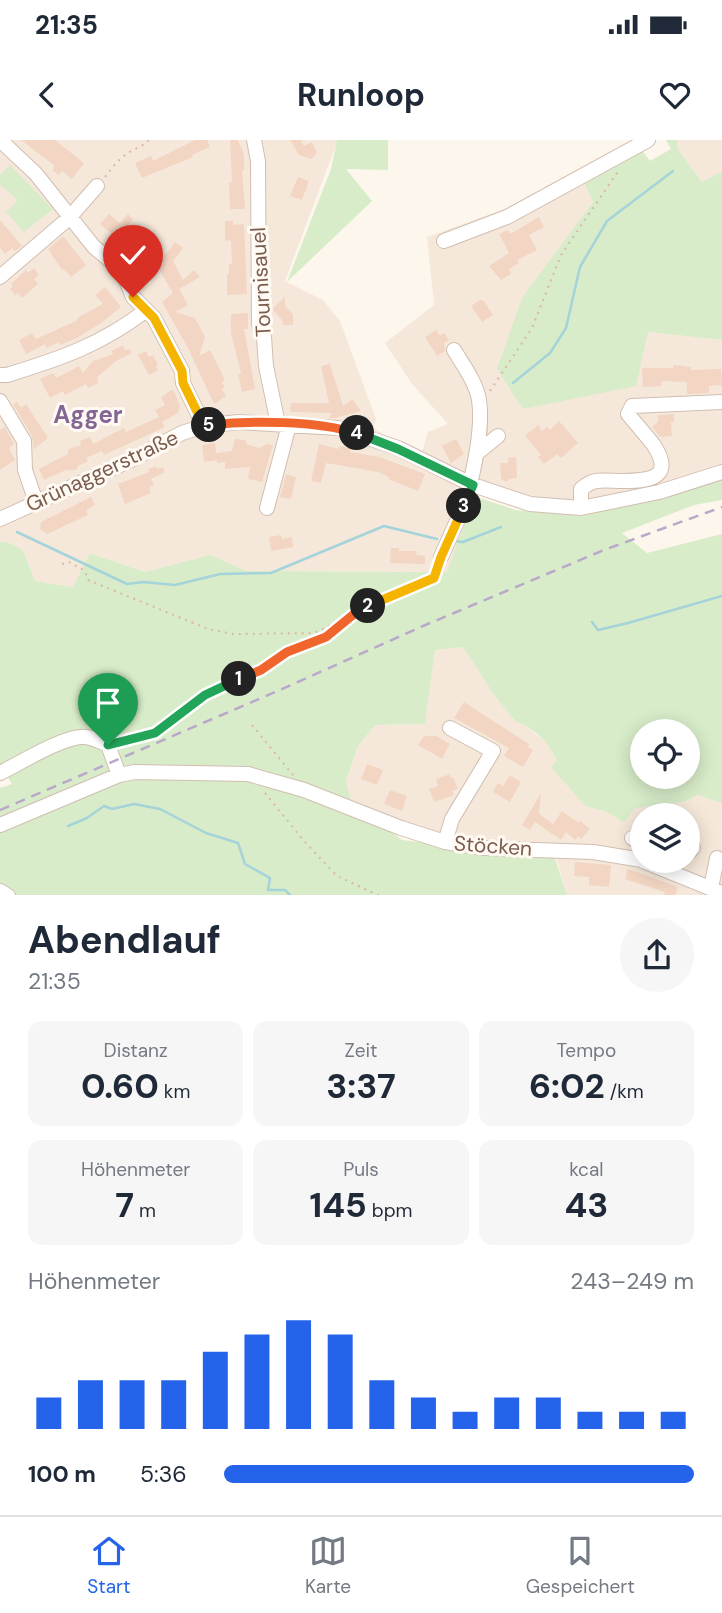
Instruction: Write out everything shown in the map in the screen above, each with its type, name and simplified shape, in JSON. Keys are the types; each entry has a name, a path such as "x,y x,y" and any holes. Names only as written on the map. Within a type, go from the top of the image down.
{"street":[{"path":"0,140 36,174 94,247 124,275 133,297 154,318 182,371 183,383 204,426"},
{"name":"Tournisauel","path":"254,140 258,161 259,324 264,337 266,366 284,424"},
{"path":"444,241 507,217 648,140"},
{"path":"0,276 69,218 97,186"},
{"path":"0,375 65,357 98,343 145,311"},
{"path":"441,557 471,485 477,453 479,400 470,377 454,350"},
{"path":"0,401 24,441 25,470 36,502"},
{"path":"581,508 581,489 588,483 630,482 655,476 659,471 660,459 653,445 628,414 632,406 722,402"},
{"name":"Grünaggerstraße","path":"0,519 131,460 181,433 204,426 238,422 338,428 359,433 471,485 530,504 581,508 659,492 722,472"},
{"path":"267,508 284,424"},
{"path":"477,453 498,436"},
{"path":"445,842 452,819 493,751 450,728"},
{"path":"0,773 67,740 82,736 108,745 119,775"},
{"name":"Stöcken","path":"0,825 119,775 135,772 248,774 304,790 445,842 483,848 593,852 630,858"},
{"path":"716,890 717,858"},
{"name":"Stöcken","path":"687,873 716,890"},
{"path":"0,891 8,895"}],"path":[{"path":"97,186 121,158 149,140"},
{"path":"479,410 532,328 561,255 618,170"},
{"path":"62,564 69,562 85,571 88,580 208,629 233,634 314,633 434,578 441,557"},
{"path":"108,745 155,733 205,695 261,670 287,652 326,637 354,614"},
{"path":"252,725 304,790"},
{"path":"248,774 337,876 380,895"}],"shaded area":[{"path":"0,140 338,140 285,281 323,300 340,321 376,419 373,428 421,455 428,432 448,424 412,384 385,343 434,305 427,237 510,207 578,172 593,201 579,222 647,332 722,340 722,468 617,495 567,504 532,500 479,482 448,572 247,571 210,555 145,572 91,553 74,587 35,581 23,550 7,542 0,542"},
{"path":"677,140 722,140 722,171 702,182 678,149"},
{"path":"463,647 494,695 516,722 523,724 546,742 557,760 552,767 585,806 607,812 624,823 630,815 630,873 700,873 700,803 676,803 698,795 722,803 722,895 567,895 554,850 483,848 349,808 346,782 358,746 375,725 425,724 435,650"}],"green space":[{"path":"337,140 388,140 388,170 346,169 372,201 287,282 331,169"},
{"path":"666,140 677,140 678,149 702,182 722,171 722,340 648,332 636,386 523,409 497,369 522,298 593,202 584,183 641,149 650,161 671,149"},
{"path":"10,165 53,209 24,232 6,212 18,200 0,185 0,175"},
{"path":"722,479 722,500 694,505 622,533 647,553 722,534 722,803 698,795 676,803 630,803 630,815 624,823 607,812 585,806 551,767 557,760 546,742 523,724 516,722 494,695 463,647 435,650 425,724 375,725 358,746 346,782 351,802 402,840 555,858 567,895 0,895 0,788 12,784 2,768 0,769 0,542 7,542 23,550 35,581 73,587 90,553 145,572 210,555 247,571 447,572 474,496 515,510 582,516"}],"building":[{"path":"21,140 55,140 84,163 72,179 62,171 59,175 52,170 55,166"},
{"path":"195,140 207,140 210,147 142,178 135,163 151,156 153,161"},
{"path":"230,140 238,140 244,155 242,170 245,209 230,209"},
{"path":"290,140 301,140 304,146 312,142 317,153 311,159 299,155"},
{"path":"298,177 309,181 302,200 290,196"},
{"path":"109,214 120,223 128,214 133,219 121,235 115,230 112,234 100,224"},
{"path":"539,217 544,227 529,235 537,250 517,260 519,263 509,269 511,274 501,280 489,266 509,253 499,234 508,230 510,234"},
{"path":"0,220 22,246 15,251 12,248 5,254 0,248"},
{"path":"225,221 233,221 233,225 244,224 247,294 227,295 227,274 229,264 232,264 231,240 225,241"},
{"path":"63,236 86,265 71,277 62,270 48,249"},
{"path":"175,242 183,248 173,261 183,280 194,270 200,277 179,289 188,305 175,312 195,318 205,337 199,356 210,350 225,380 222,382 225,387 222,389 226,396 214,404 188,348 162,302 173,293 157,266"},
{"path":"127,244 157,274 151,281 120,252"},
{"path":"34,268 39,275 34,279 38,284 22,298 18,293 15,295 10,289 13,286 11,284 26,270 28,273"},
{"path":"105,287 121,307 77,338 47,348 45,344 26,354 19,340 32,333 36,339 78,320 77,318 103,304 95,295"},
{"path":"285,297 285,306 293,314 293,325 283,325 272,309"},
{"path":"483,300 493,315 482,322 471,306"},
{"path":"248,313 248,329 244,329 255,389 242,392 238,374 241,373 231,333 231,314"},
{"path":"436,330 440,336 444,333 449,340 444,343 445,351 437,356 425,337"},
{"path":"123,345 125,350 130,349 132,353 116,361 97,377 98,383 88,388 86,384 65,395 63,391 50,398 40,379 53,373 56,378 79,366 83,373 93,361 113,354 111,351"},
{"path":"146,351 149,357 153,355 158,365 158,370 149,375 138,355"},
{"path":"330,364 343,406 352,399 361,411 335,418 329,418 332,413 290,412 291,403 329,403 321,366"},
{"path":"673,365 691,367 691,370 721,369 722,385 709,386 709,393 687,394 687,382 661,381 661,386 643,387 642,368 673,368"},
{"path":"171,390 174,391 180,406 178,413 162,422 165,427 104,455 102,451 86,458 88,461 76,470 66,470 44,480 39,469 68,454 68,449 81,445 80,441 90,437 93,444 124,428 126,432 159,417 155,410 165,405 161,398"},
{"path":"17,402 21,408 26,404 48,438 34,449 32,436 13,404"},
{"path":"674,414 674,422 671,422 672,436 660,437 652,427 658,422 658,415"},
{"path":"559,421 578,443 561,458 557,454 544,464 538,457 541,455 525,436 538,425 542,431 547,427 550,430"},
{"path":"5,427 14,444 9,448 15,460 0,470 0,430"},
{"path":"235,439 246,440 246,444 259,448 267,444 273,445 262,482 248,479 250,467 225,469 225,462 204,462 202,445 215,443 216,453 232,451"},
{"path":"456,439 464,454 451,463 442,446"},
{"path":"319,444 339,449 339,446 351,448 350,452 379,457 425,474 418,491 378,472 326,463 321,483 311,481"},
{"path":"516,457 517,478 507,482 501,479 500,463 508,463 508,458"},
{"path":"156,466 157,469 163,467 165,472 151,479 154,485 149,487 151,493 125,504 118,484 149,472 148,469"},
{"path":"286,474 296,477 291,499 280,497"},
{"path":"91,497 95,505 86,510 88,515 47,534 40,529 41,522"},
{"path":"281,535 282,539 292,537 293,547 271,551 269,537"},
{"path":"391,548 417,551 416,555 425,556 425,564 390,563"},
{"path":"464,702 529,744 528,747 533,750 523,767 504,756 509,748 454,718"},
{"path":"424,736 436,736 450,744 442,759 418,745"},
{"path":"367,764 383,770 377,785 361,779"},
{"path":"450,774 458,789 452,791 454,795 434,802 429,789 438,786 436,779"},
{"path":"510,775 521,782 510,802 493,792 498,783 503,786"},
{"path":"390,790 407,796 402,811 384,804"},
{"path":"541,793 539,814 553,824 562,811 579,823 580,821 590,829 581,839 578,836 575,840 566,832 561,840 535,822 530,830 522,825"},
{"path":"575,862 611,865 609,887 589,885 589,877 574,876"},
{"path":"628,869 630,873 639,873 678,887 675,895 664,895 665,892 625,879"}],"waterway":[{"path":"513,383 550,353 566,328 580,267 607,221 673,171"},
{"path":"17,532 127,584 143,582 175,585 220,574 271,573 384,526 437,539"},
{"path":"454,541 463,542 501,527"},
{"path":"592,622 598,630 722,596"},
{"path":"68,826 87,818 104,806 112,809 134,804 160,809 206,833 238,843 245,864 270,878 268,890 285,890 290,895"}],"railway":[{"path":"0,810 604,550 722,507"}],"district":[{"name":"Agger","path":"88,414"}],"route":[{"path":"108,745 155,733 205,695 261,670 287,652 326,637 366,607 434,578 473,485 398,449 359,433 338,428 238,422 204,426 183,383 182,371 154,318 133,297"}]}
